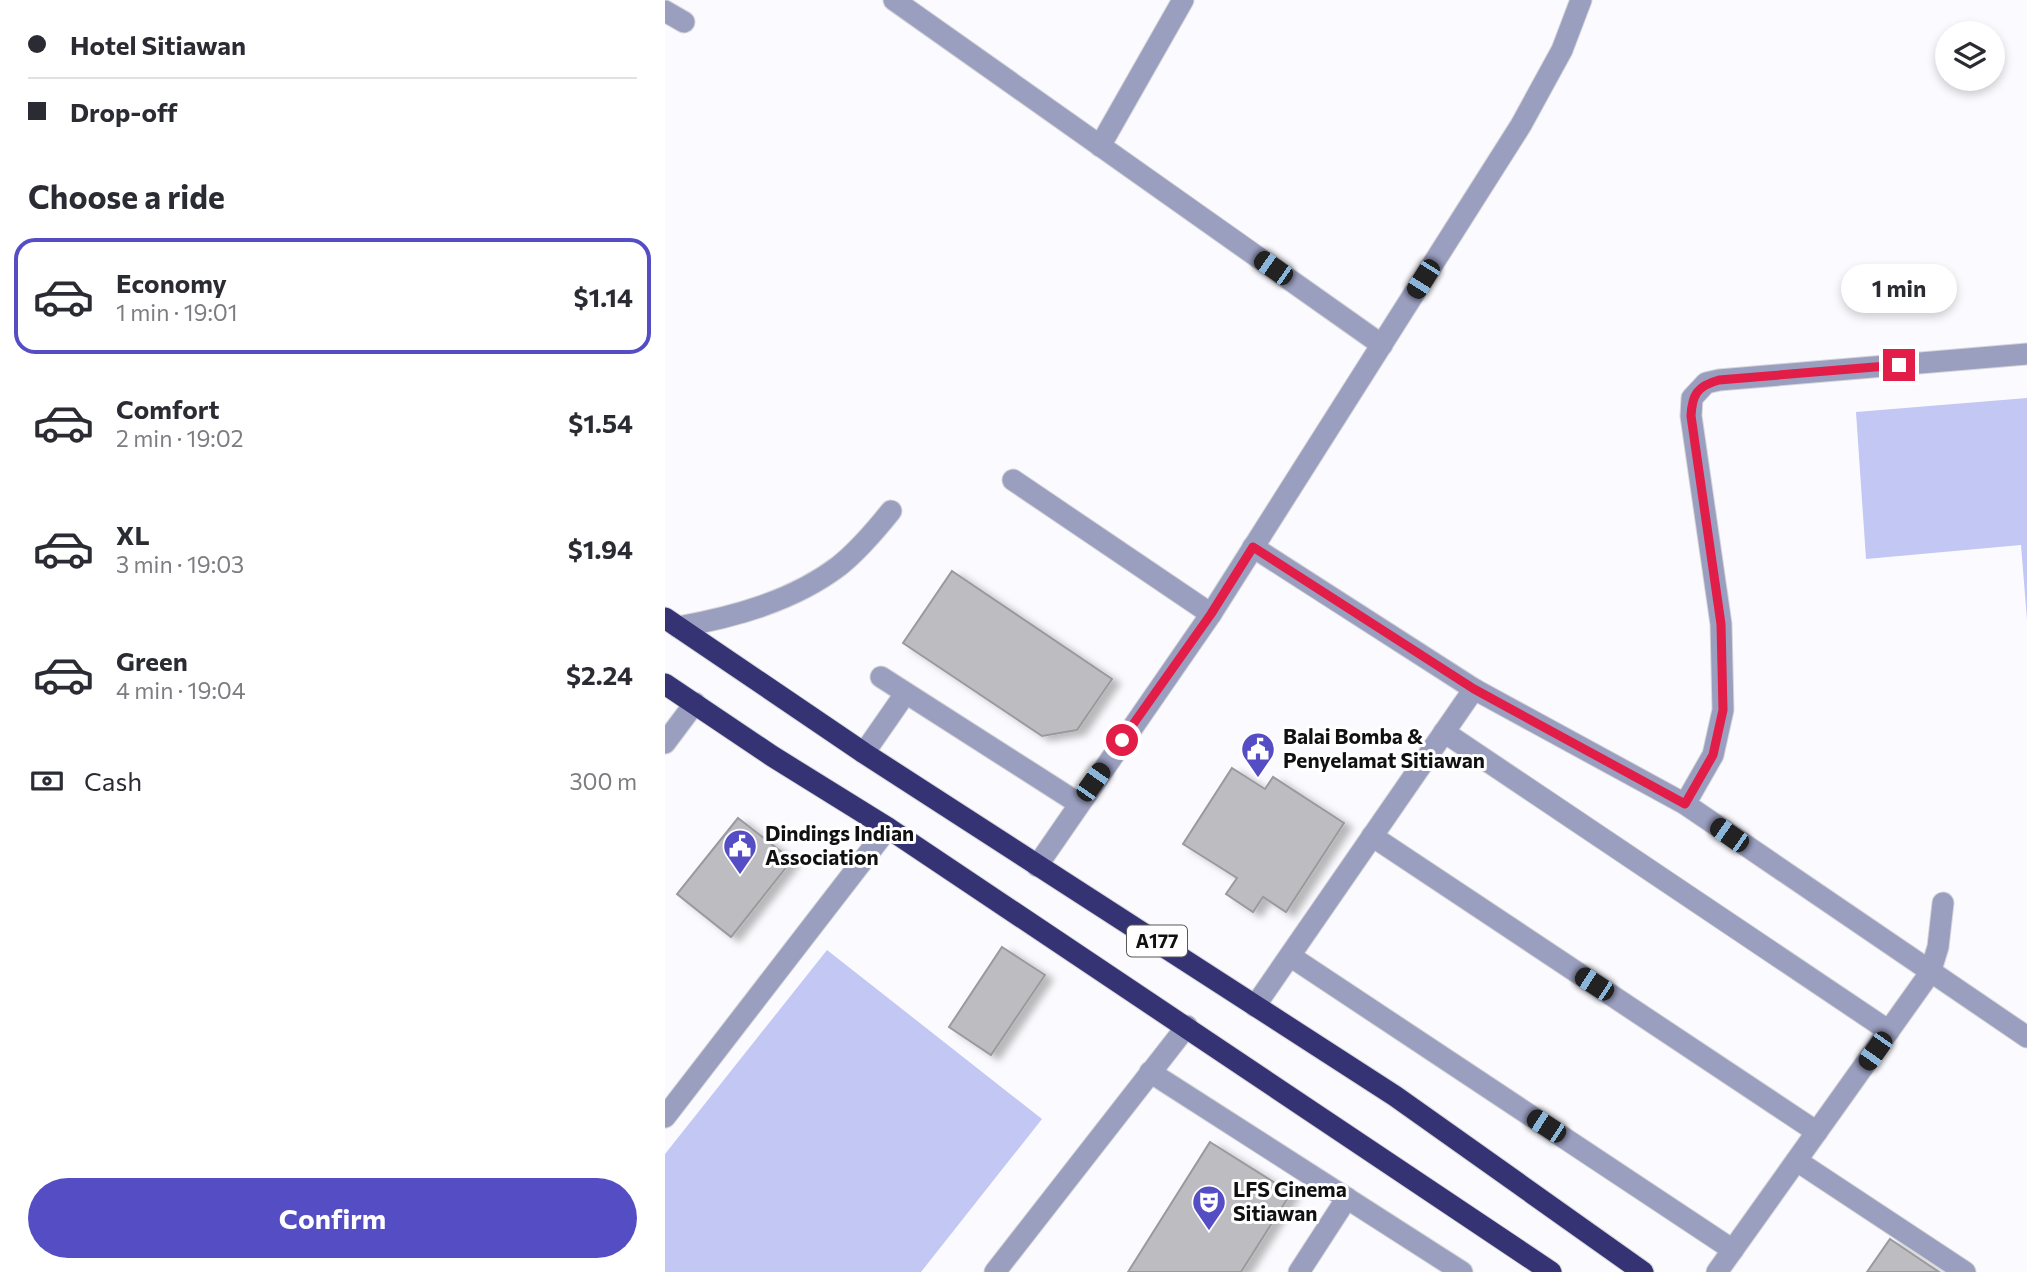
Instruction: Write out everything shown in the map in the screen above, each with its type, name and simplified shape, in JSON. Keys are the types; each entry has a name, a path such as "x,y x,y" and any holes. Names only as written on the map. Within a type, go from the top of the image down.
{"highway":[{"name":"A177","path":"672,623 864,753 1395,1096 1643,1272"},
{"name":"A177","path":"665,684 1187,1026 1551,1272"}],"street":[{"path":"894,0 1381,345"},
{"path":"1100,146 1183,0"},
{"path":"1037,866 1211,614 1521,125 1562,50 1581,0"},
{"path":"665,11 684,22"},
{"path":"1685,804 1713,755 1723,710 1721,624 1691,416 1692,398 1706,383 1719,380 2027,354"},
{"path":"1013,480 1211,614"},
{"path":"672,623 723,619 792,593 837,567 866,541 891,511"},
{"path":"1253,547 1474,689 1685,804 2027,1038"},
{"path":"881,677 1078,803"},
{"path":"1255,1006 1474,689"},
{"path":"864,753 905,694"},
{"path":"665,743 695,704"},
{"path":"1444,732 1889,1031"},
{"path":"665,1117 888,828"},
{"path":"1372,836 1817,1132"},
{"path":"1717,1272 1930,973 1938,947 1943,903"},
{"path":"1290,956 1733,1250"},
{"path":"995,1272 1187,1026"},
{"path":"1150,1072 1462,1272"},
{"path":"1797,1161 1965,1272"},
{"path":"1299,1272 1347,1198"}],"shaded area":[{"path":"2027,398 2027,620 2021,545 1866,559 1856,412"},
{"path":"827,950 1042,1119 921,1272 665,1272 665,1154"}],"building":[{"path":"952,571 1112,679 1077,730 1042,736 903,643"},
{"path":"1232,768 1265,789 1273,777 1344,823 1286,912 1263,897 1253,912 1226,894 1237,878 1183,844"},
{"path":"738,818 792,860 731,937 677,894"},
{"path":"1002,947 1045,975 991,1055 949,1027"},
{"name":"LFS Cinema Sitiawan","path":"1210,1142 1291,1193 1241,1272 1128,1272"},
{"path":"1890,1239 1939,1272 1867,1272"}],"place":[{"name":"Balai Bomba & Penyelamat Sitiawan","path":"1258,779"},
{"name":"Dindings Indian Association","path":"740,876"},
{"name":"LFS Cinema Sitiawan","path":"1209,1232"}],"route":[{"path":"1122,740 1211,614 1253,547 1474,689 1685,804 1713,755 1723,710 1721,624 1691,416 1692,398 1706,383 1719,380 1899,365"}]}
